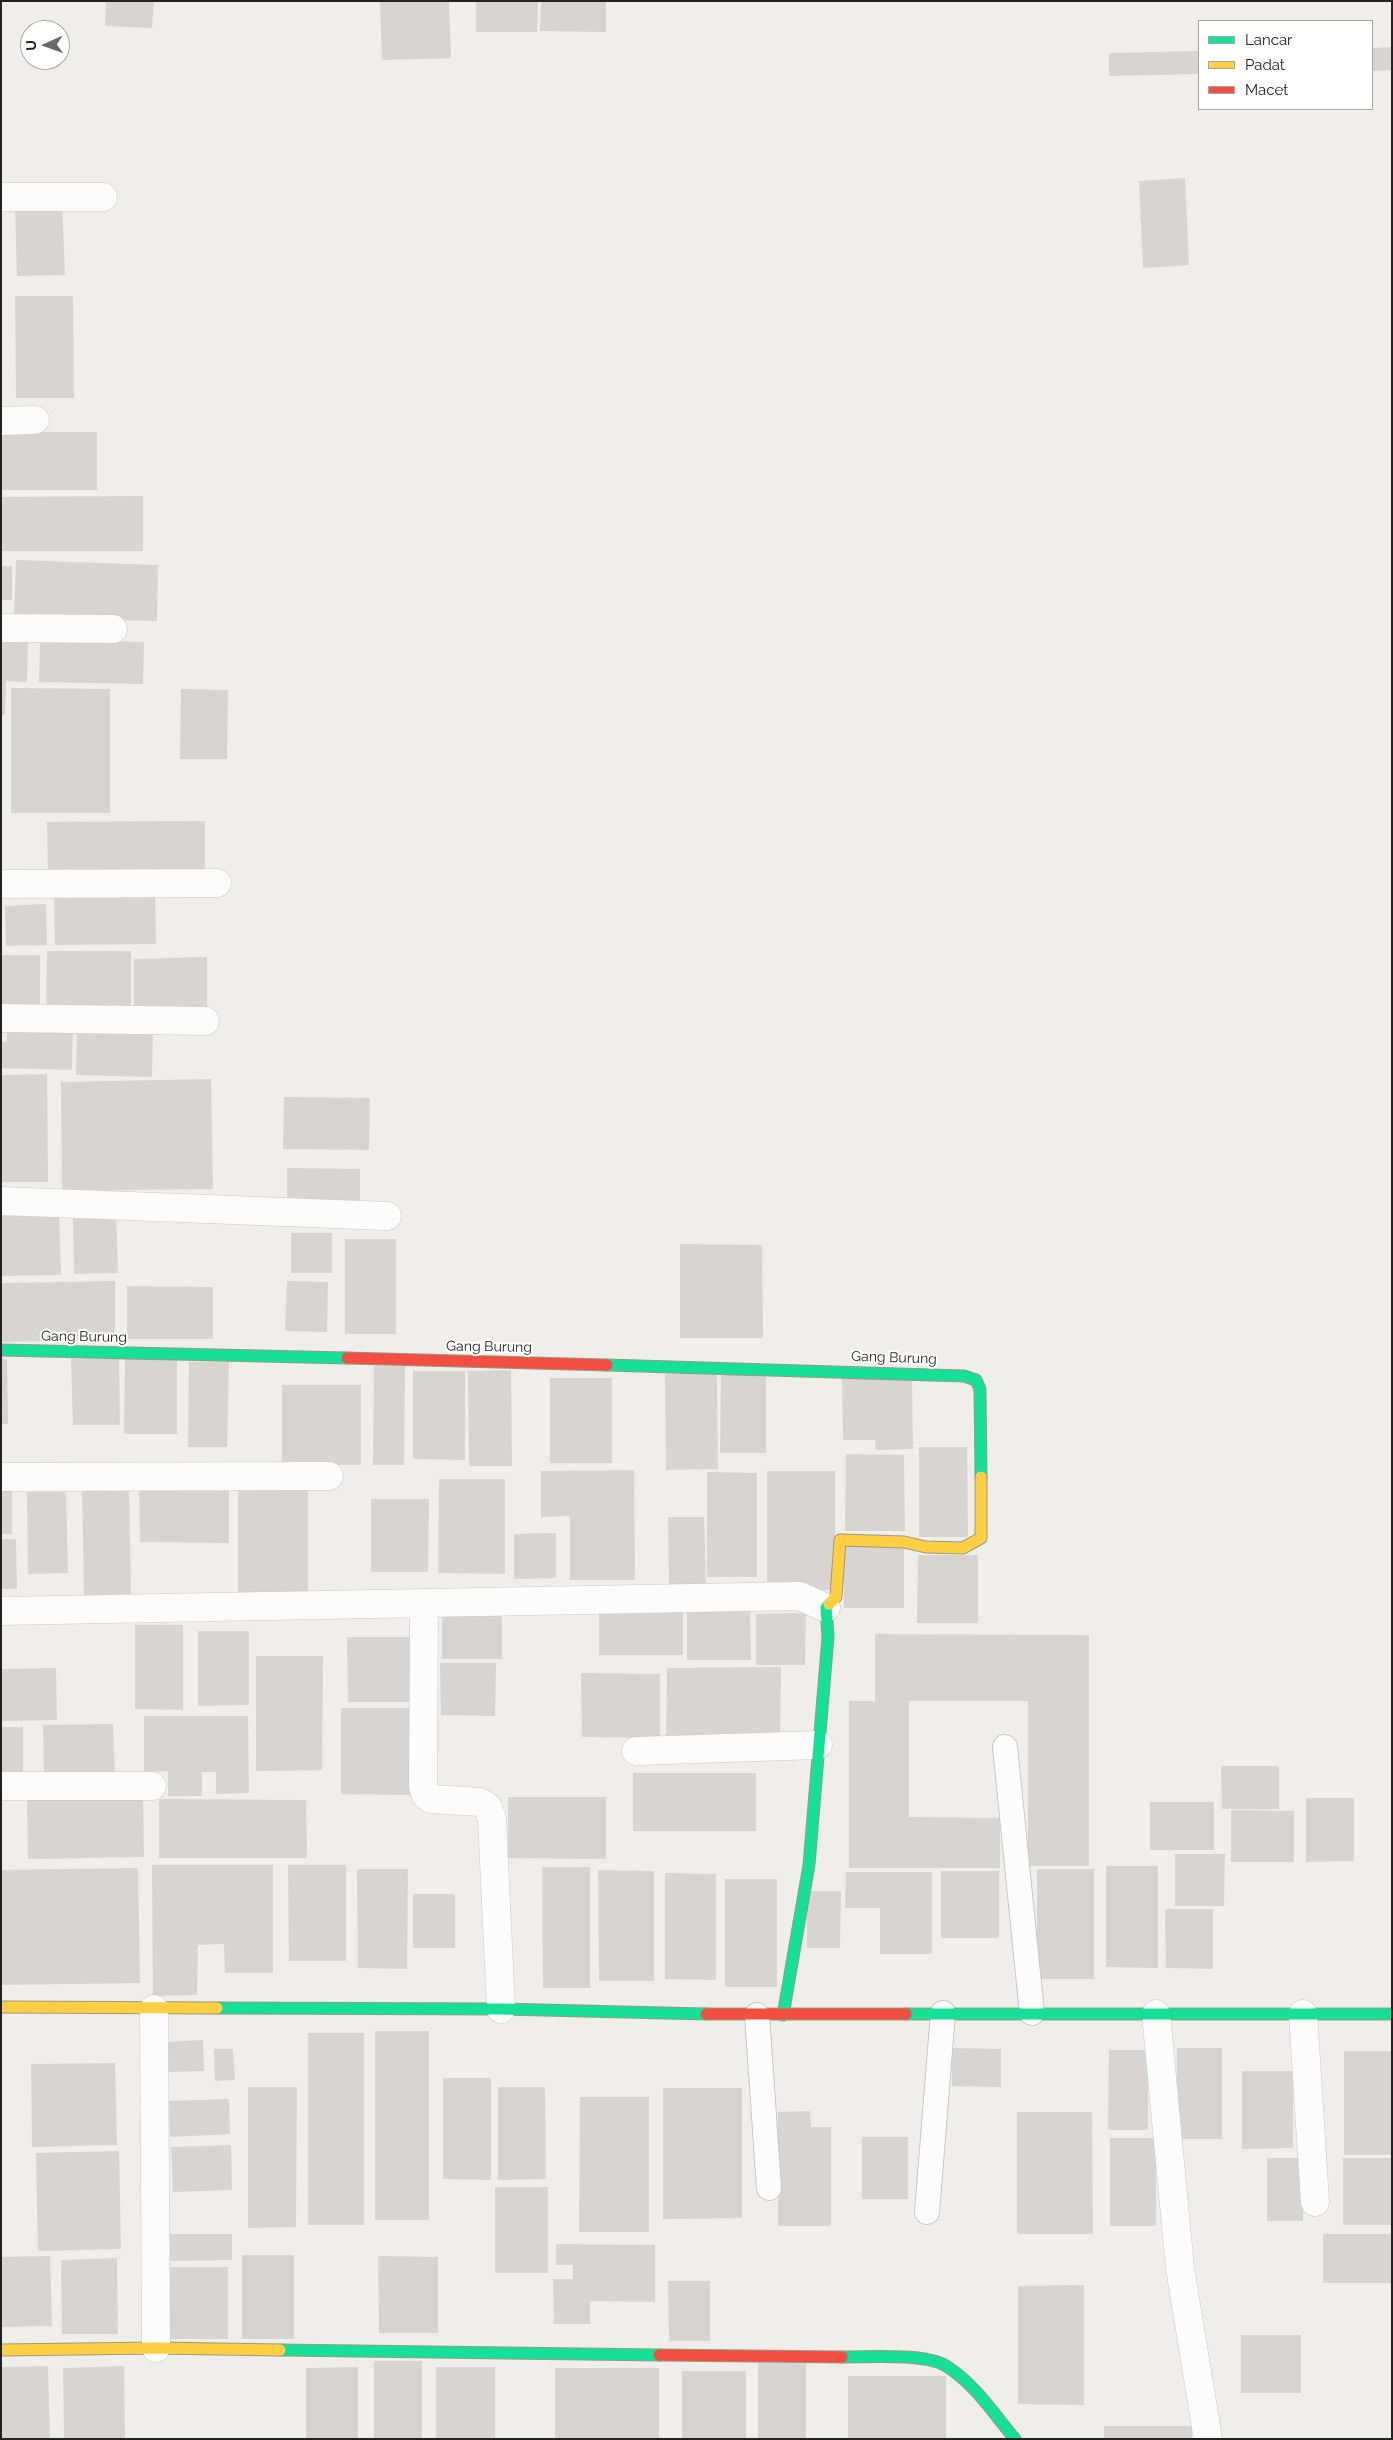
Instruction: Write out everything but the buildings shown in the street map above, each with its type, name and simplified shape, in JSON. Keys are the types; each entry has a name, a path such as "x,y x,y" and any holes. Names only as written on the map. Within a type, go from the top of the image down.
{"street":[{"path":"1,197 103,197"},
{"path":"1,421 35,420"},
{"path":"1,628 114,629"},
{"path":"1,884 217,883"},
{"path":"1,1018 205,1021"},
{"path":"1,1200 387,1216"},
{"name":"Gang Burung","path":"1,1350 747,1368 947,1375 964,1376 976,1380 980,1389 981,1538 963,1548 926,1547 904,1542 840,1540 836,1597 826,1608"},
{"path":"1,1477 329,1476"},
{"path":"1,1611 800,1596 826,1608 828,1636 809,1864 783,2015"},
{"path":"424,1604 423,1787 426,1795 431,1798 480,1802 488,1807 492,1819 501,2009"},
{"path":"636,1751 818,1745"},
{"path":"1,1786 152,1786"},
{"path":"1,2008 501,2009 758,2015 943,2013 1392,2014"},
{"path":"154,2009 156,2348"},
{"path":"1156,2014 1180,2268 1208,2439"},
{"path":"1303,2014 1316,2202"},
{"path":"1,2350 156,2348 916,2358 945,2365 976,2391 1015,2439"}],"lane":[{"path":"1005,1747 1032,2013"},
{"path":"927,2212 943,2013"},
{"path":"758,2015 769,2188"}],"traffic: fast":[{"path":"1,1350 347,1358"},
{"path":"607,1365 964,1376 976,1380 980,1389 981,1477"},
{"path":"783,2015 809,1865 828,1637 826,1608 829,1604"},
{"path":"217,2008 501,2009 706,2014"},
{"path":"906,2014 1392,2014"},
{"path":"280,2350 659,2355"},
{"path":"842,2357 911,2357 937,2362 946,2366 975,2390 1015,2439"}],"traffic: slow":[{"path":"829,1604 836,1597 840,1540 904,1542 926,1547 963,1548 981,1538 981,1477"},
{"path":"1,2007 217,2008"},
{"path":"1,2350 156,2348 280,2350"}],"traffic: jam":[{"path":"347,1358 607,1365"},
{"path":"706,2014 906,2014"},
{"path":"659,2355 842,2357"}]}
